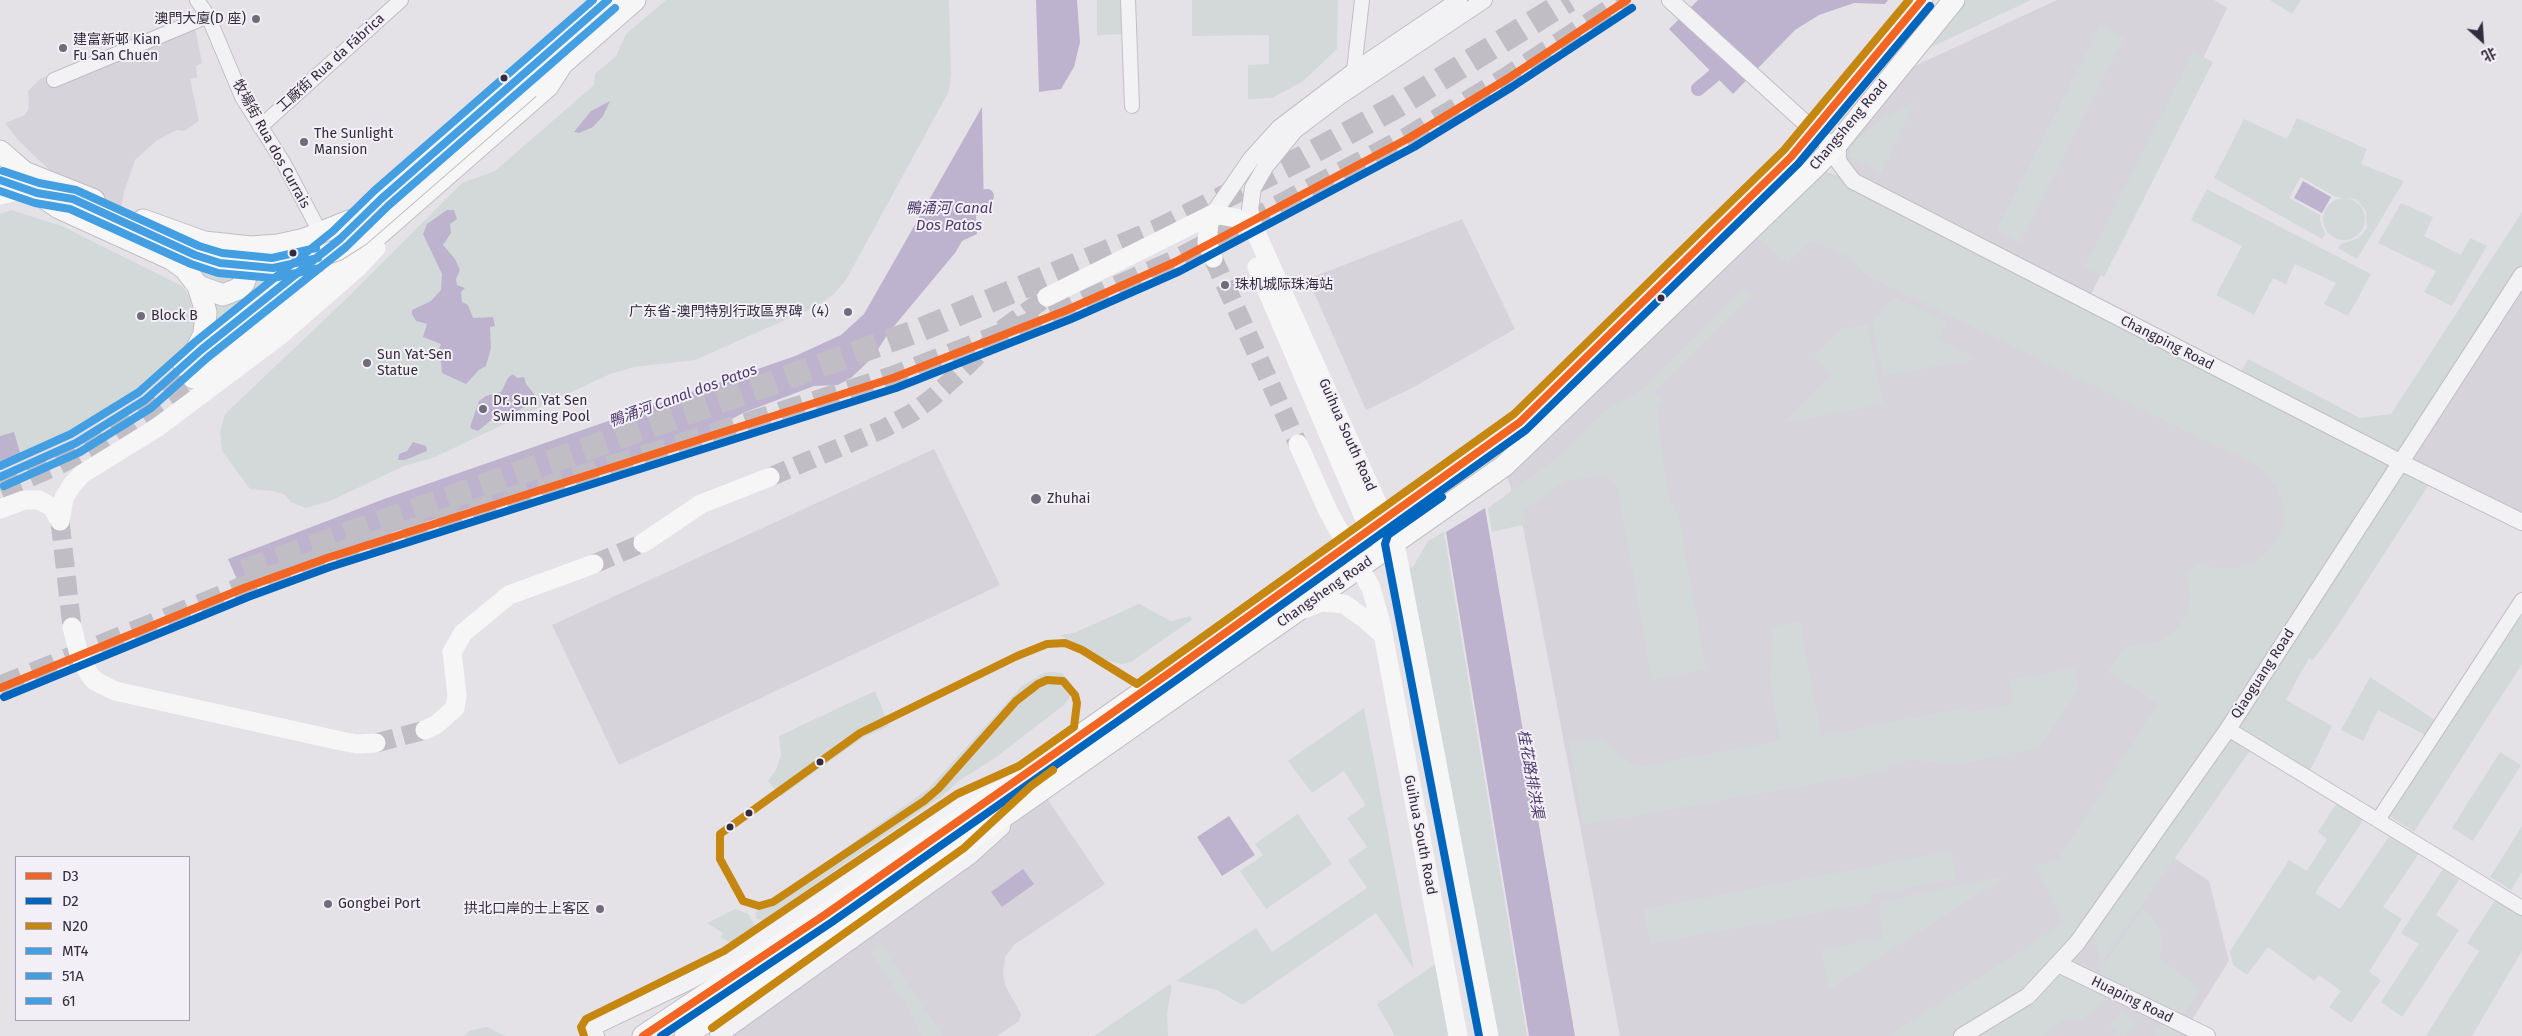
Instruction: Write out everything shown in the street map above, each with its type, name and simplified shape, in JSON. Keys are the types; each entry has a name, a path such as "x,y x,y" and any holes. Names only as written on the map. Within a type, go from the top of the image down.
{"main road":[{"path":"189,372 340,239 381,199 608,0"},
{"path":"3,189 73,200 213,261 259,268 299,264 330,253 359,236 529,88 562,64 635,0"},
{"name":"Changsheng Road","path":"686,1036 1038,793 1504,466 1798,183 1824,141 1922,0"},
{"name":"Changsheng Road","path":"643,1036 826,914 1520,422 1798,149 1824,141 1954,0"},
{"path":"189,372 340,268 548,86 562,64"},
{"path":"0,151 17,167 39,179 182,235 228,246 240,252 246,262 248,272 244,283 235,291 217,294 198,286"},
{"path":"0,509 24,500 39,500 52,507 60,522 64,498 78,478 158,427 278,337 358,267 442,178"},
{"path":"37,193 59,208 172,259 189,272 198,286 206,306 206,328 189,372"},
{"path":"228,246 278,245 321,234 348,221 381,199"},
{"path":"1178,232 1187,231 1200,237 1212,257 1207,242 1213,214"},
{"path":"1213,214 1237,228 1248,246 1376,524"},
{"path":"1047,297 1213,214 1231,216 1243,221 1257,235"},
{"name":"Guihua South Road","path":"1257,235 1376,524 1395,543 1489,1036"},
{"name":"Guihua South Road","path":"1298,444 1328,511 1361,567 1371,588 1383,635 1458,1036"},
{"path":"642,543 701,504 770,477"},
{"path":"425,730 437,724 454,708 457,695 452,652 464,633 509,595 594,564"},
{"path":"1295,613 1321,602 1344,604 1383,635"},
{"path":"72,626 79,654 89,674 95,681 115,691 341,741 357,744 376,743"}],"street":[{"name":"牧場街 Rua dos Currais","path":"197,0 208,16 242,97 283,162 321,234"},
{"name":"工廠街 Rua da Fábrica","path":"260,126 401,0"},
{"path":"1128,0 1132,106"},
{"path":"1352,88 1362,0"},
{"path":"1213,214 1268,139 1308,104 1459,0"},
{"name":"Guihua South Road","path":"1257,235 1250,203 1259,175 1295,130 1352,88 1484,0"},
{"path":"1673,2 1824,141"},
{"path":"54,80 208,16"},
{"path":"1793,112 1801,129 1798,149"},
{"name":"Changping Road","path":"1824,141 1853,181 2400,462 2522,522"},
{"path":"1798,183 1818,171 1834,173 1853,181"},
{"name":"Qiaoguang Road","path":"1962,1036 2028,996 2077,943 2228,729 2522,275"},
{"path":"2378,820 2522,600"},
{"path":"2228,729 2522,908"},
{"path":"596,1036 591,1028 688,982 728,960 963,802 1024,775"},
{"path":"718,1036 970,856 1038,793"},
{"name":"Huaping Road","path":"2058,964 2206,1036"}],"shaded area":[{"path":"666,0 949,0 951,74 949,91 846,280 834,294 819,305 695,360 634,367 610,374 435,457 404,466 330,501 306,508 291,502 285,495 273,491 250,489 222,451 220,432 225,414 344,301 462,183 495,171 594,85 595,74 616,56 626,34"},
{"path":"1097,0 1126,0 1126,34 1097,35"},
{"path":"1192,0 1338,0 1337,49 1302,82 1272,98 1248,99 1248,65 1269,64 1269,35 1192,36"},
{"path":"1956,0 2031,0 1908,58"},
{"path":"2057,0 2214,0 2227,8 2088,301 1853,180 1838,143 1889,78"},
{"path":"2270,0 2301,0 2292,14"},
{"path":"193,17 202,63 196,66 197,77 190,79 199,121 184,131 177,130 157,140 135,160 124,192 121,208 60,180 18,140 5,123 25,115 29,107 28,91 40,79"},
{"path":"2100,26 2124,38 2020,243 1996,230"},
{"path":"2193,52 2213,62 2104,277 2084,267"},
{"path":"1916,101 1881,173 1849,157 1854,142 1880,120"},
{"path":"2297,118 2367,149 2361,164 2404,181 2357,259 2338,248 2341,244 2359,238 2367,228 2366,211 2356,199 2336,197 2301,177 2289,198 2320,215 2320,221 2325,234 2322,239 2214,178 2244,119 2287,139"},
{"path":"1815,168 1853,181 2399,462 2077,943 1961,1036 1620,1036 1523,527 1504,466"},
{"path":"1818,170 2394,463 2227,728 2076,942 2027,994 1958,1036 1888,1036 2064,923 2035,866 2056,862 2158,704 2108,672 2125,646 2159,642 2176,630 2187,614 2190,597 2186,574 2200,563 2211,567 2228,569 2241,567 2256,561 2269,551 2284,523 2284,510 2280,495 2273,482 2258,466 1864,274 1852,258 1812,241 1787,264 1753,232"},
{"path":"2207,189 2371,274 2348,316 2324,304 2336,283 2295,264 2286,284 2273,278 2254,315 2216,295 2242,246 2191,220"},
{"path":"2340,198 2348,198 2359,204 2365,219 2359,234 2348,240 2340,240 2329,234 2323,223 2323,215 2329,204"},
{"path":"2401,203 2433,217 2424,236 2461,255 2470,238 2487,246 2452,306 2424,292 2436,271 2378,243"},
{"path":"11,210 62,226 182,286 190,298 195,323 184,354 128,400 78,432 0,468 0,214"},
{"path":"2522,212 2522,267 2398,458 2239,376 2248,359 2360,418 2391,414"},
{"path":"1462,219 1515,329 1412,388 1366,410 1308,279"},
{"path":"318,243 210,336 190,254"},
{"path":"2522,277 2522,521 2401,462"},
{"path":"1743,288 1751,296 1654,392 1664,402 1657,410 1669,499 1679,519 1706,669 1652,680 1617,486 1605,475 1565,481 1523,511 1526,524 1492,532 1488,508 1554,460 1604,411 1643,389"},
{"path":"1894,297 1947,322 1939,340 1977,359 1883,376 1872,323"},
{"path":"1867,324 1883,404 1782,424 1831,375 1813,356 1841,329"},
{"path":"934,449 1000,585 619,765 552,625"},
{"path":"2400,469 2430,483 2335,630 2313,660 2309,658 2286,700 2332,726 2309,773 2256,742 2101,964 2092,929"},
{"path":"1444,532 1527,1036 1492,1036 1402,571 1413,567 1428,541"},
{"path":"1139,604 1171,621 1190,616 1193,619 1131,662 1122,664 1101,659 1060,635 1074,633"},
{"path":"2517,615 2522,618 2522,664 2414,832 2388,815"},
{"path":"1800,621 1821,736 1963,708 1971,712 2013,704 2009,680 2074,668 2079,689 2040,747 1953,766 1917,760 1900,762 1875,773 1583,825 1569,741 1597,738 1637,767 1780,741 1770,679 1773,636 1771,627"},
{"path":"1044,673 1062,673 1072,684 1073,691 1065,704 995,758 960,780 942,796 763,920 757,919 755,913 928,789 1022,686"},
{"path":"2370,677 2435,720 2425,735 2378,710 2363,741 2341,730"},
{"path":"875,691 889,726 864,737 781,796 768,781 776,770 781,755 779,736"},
{"path":"1364,708 1414,969 1376,913 1242,1005 1217,990 1176,981 1256,928 1272,952 1367,888 1348,860 1367,847 1347,818 1366,805 1344,771 1312,793 1288,761"},
{"path":"2500,752 2521,765 2473,841 2452,828"},
{"path":"1042,791 1105,884 1014,945 1005,957 1003,973 1005,985 1021,1014 1019,1021 997,1036 719,1036"},
{"path":"2339,800 2366,816 2315,893 2340,909 2390,835 2420,852 2383,907 2402,919 2369,972 2381,980 2351,1023 2329,1007 2341,991 2319,975 2314,981 2268,947 2247,975 2233,965 2230,951 2289,860 2307,871 2327,839 2318,832"},
{"path":"1298,814 1332,864 1266,909 1240,871 1263,855 1255,844"},
{"path":"2522,826 2522,872 2511,890 2490,877"},
{"path":"2150,842 2209,881 2229,961 2188,1026 2060,963"},
{"path":"1951,851 1956,879 1871,895 1872,903 1650,944 1644,909"},
{"path":"2443,869 2459,880 2436,915 2459,930 2402,1017 2381,1002 2419,944 2401,933"},
{"path":"2008,875 1829,990 1822,950 1883,938 1879,902"},
{"path":"2497,897 2522,913 2522,951 2472,1036 2426,1036 2479,951 2467,943"},
{"path":"735,909 748,914 760,934 739,948 721,937 723,933 707,923"},
{"path":"2142,909 2149,913 2160,929 2162,937 2160,959 2201,989 2181,1019 2094,978"},
{"path":"882,945 943,1036 922,1036 906,1004 870,952"},
{"path":"1440,961 1454,1036 1395,1036 1377,1004"},
{"path":"2059,964 2205,1036 1963,1036"},
{"path":"2059,968 2113,995 2078,1022 2063,1020 2044,1036 1968,1036"},
{"path":"1170,984 1172,987 1167,1013 1168,1036 1094,1036"},
{"path":"2123,1011 2137,1026 2126,1036 2120,1036 2109,1024"},
{"path":"2167,1019 2181,1035 2157,1036 2153,1032"},
{"path":"487,1027 505,1036 464,1036 469,1031"}],"water":[{"path":"1036,0 1077,0 1080,42 1074,67 1061,89 1039,92"},
{"path":"1698,0 1888,0 1885,4 1854,3 1819,15 1795,30 1733,94 1669,29"},
{"path":"610,101 603,116 593,127 579,133 574,132 591,111"},
{"name":"鴨涌河 Canal Dos Patos","path":"982,107 984,211 976,216 977,234 962,241 955,253 890,331 872,358 852,377 838,385 814,386 743,413 723,424 717,430 716,438 496,500 393,532 242,591 228,559 384,499 795,356 841,335 864,314"},
{"path":"2303,181 2331,197 2322,213 2294,198"},
{"path":"447,210 454,210 457,219 450,224 451,233 443,245 455,259 460,270 456,279 457,285 465,288 461,292 462,302 468,305 473,318 493,317 495,326 490,327 491,348 486,366 479,370 466,384 442,373 441,362 435,358 441,344 423,337 427,324 416,321 412,314 412,310 431,301 441,290 442,274 423,234 427,224"},
{"path":"513,374 517,378 524,377 526,384 538,403 522,408 506,419 490,421 478,431 472,429 470,427 479,401 486,396 501,392 508,378"},
{"path":"14,432 21,456 0,462 0,436"},
{"path":"413,442 426,446 427,451 405,460 398,460 399,454 407,451"},
{"path":"1485,508 1575,1036 1529,1036 1446,532"},
{"path":"1229,816 1255,855 1222,876 1197,837"},
{"path":"1023,869 1034,884 1002,907 991,892"}],"waterway":[{"name":"桂花路排洪渠","path":"1698,89 1728,64"},
{"name":"鴨涌河 Canal dos Patos","path":"970,209 987,196"}],"tunnel":[{"path":"244,571 920,330 1159,230 1302,158 1397,106 1569,0"},
{"path":"0,688 244,588 327,558 893,378 1067,310 1175,262 1409,138 1507,79 1627,0"},
{"path":"1213,258 1298,444"},
{"path":"770,477 883,429 912,413 932,398 970,363 1004,328 1047,297"},
{"path":"0,489 57,465 105,439 193,378"},
{"path":"60,521 72,627"},
{"path":"594,564 643,543"},
{"path":"376,743 425,730"}],"transit line":[{"name":"61","path":"0,466 71,434 139,392 195,342 333,231 374,191 593,0"},
{"name":"MT4","path":"0,477 76,443 145,400 201,350 340,239 381,199 608,0"},
{"name":"D3","path":"0,688 244,588 327,558 893,378 1067,310 1175,262 1409,138 1507,79 1627,0"},
{"name":"N20","path":"584,1036 581,1027 586,1019 724,951 957,794 1019,766 1074,727 1077,703 1075,695 1063,681 1047,680 1038,684 1016,701 938,789 924,801 773,902 759,906 743,901 720,859 720,834 860,733 1017,656 1047,644 1065,643 1082,650 1137,684 1514,414 1784,150 1909,0"},
{"name":"D3","path":"643,1036 826,914 1172,671 1520,422 1791,157 1922,0"},
{"name":"D2","path":"661,1036 832,922 1178,679 1526,430 1798,164 1930,6"},
{"name":"51A","path":"4,486 80,452 151,408 207,358 346,247 388,206 615,8"},
{"name":"D2","path":"4,697 248,597 330,567 896,388 1071,319 1180,271 1414,147 1512,87 1632,8"},
{"name":"61","path":"3,171 39,183 76,190 199,246 222,253 272,258 316,248"},
{"name":"MT4","path":"0,180 37,193 73,199 195,255 220,263 273,268 318,258"},
{"name":"51A","path":"0,191 35,203 70,209 191,264 218,273 273,278 320,268"},
{"name":"D2","path":"1442,497 1388,535 1385,544 1479,1036"},
{"name":"N20","path":"712,1028 964,848 1031,786 1053,770"}],"place":[{"name":"澳門大廈(D 座)","path":"256,19"},
{"name":"建富新邨 Kian Fu San Chuen","path":"63,48"},
{"name":"The Sunlight Mansion","path":"304,142"},
{"name":"珠机城际珠海站","path":"1225,285"},
{"name":"广东省-澳門特別行政區界碑（4）","path":"848,312"},
{"name":"Block B","path":"141,316"},
{"name":"Sun Yat-Sen Statue","path":"367,363"},
{"name":"Dr. Sun Yat Sen Swimming Pool","path":"483,409"},
{"name":"Zhuhai","path":"1036,499"},
{"name":"Gongbei Port","path":"328,904"},
{"name":"拱北口岸的士上客区","path":"600,909"}]}
